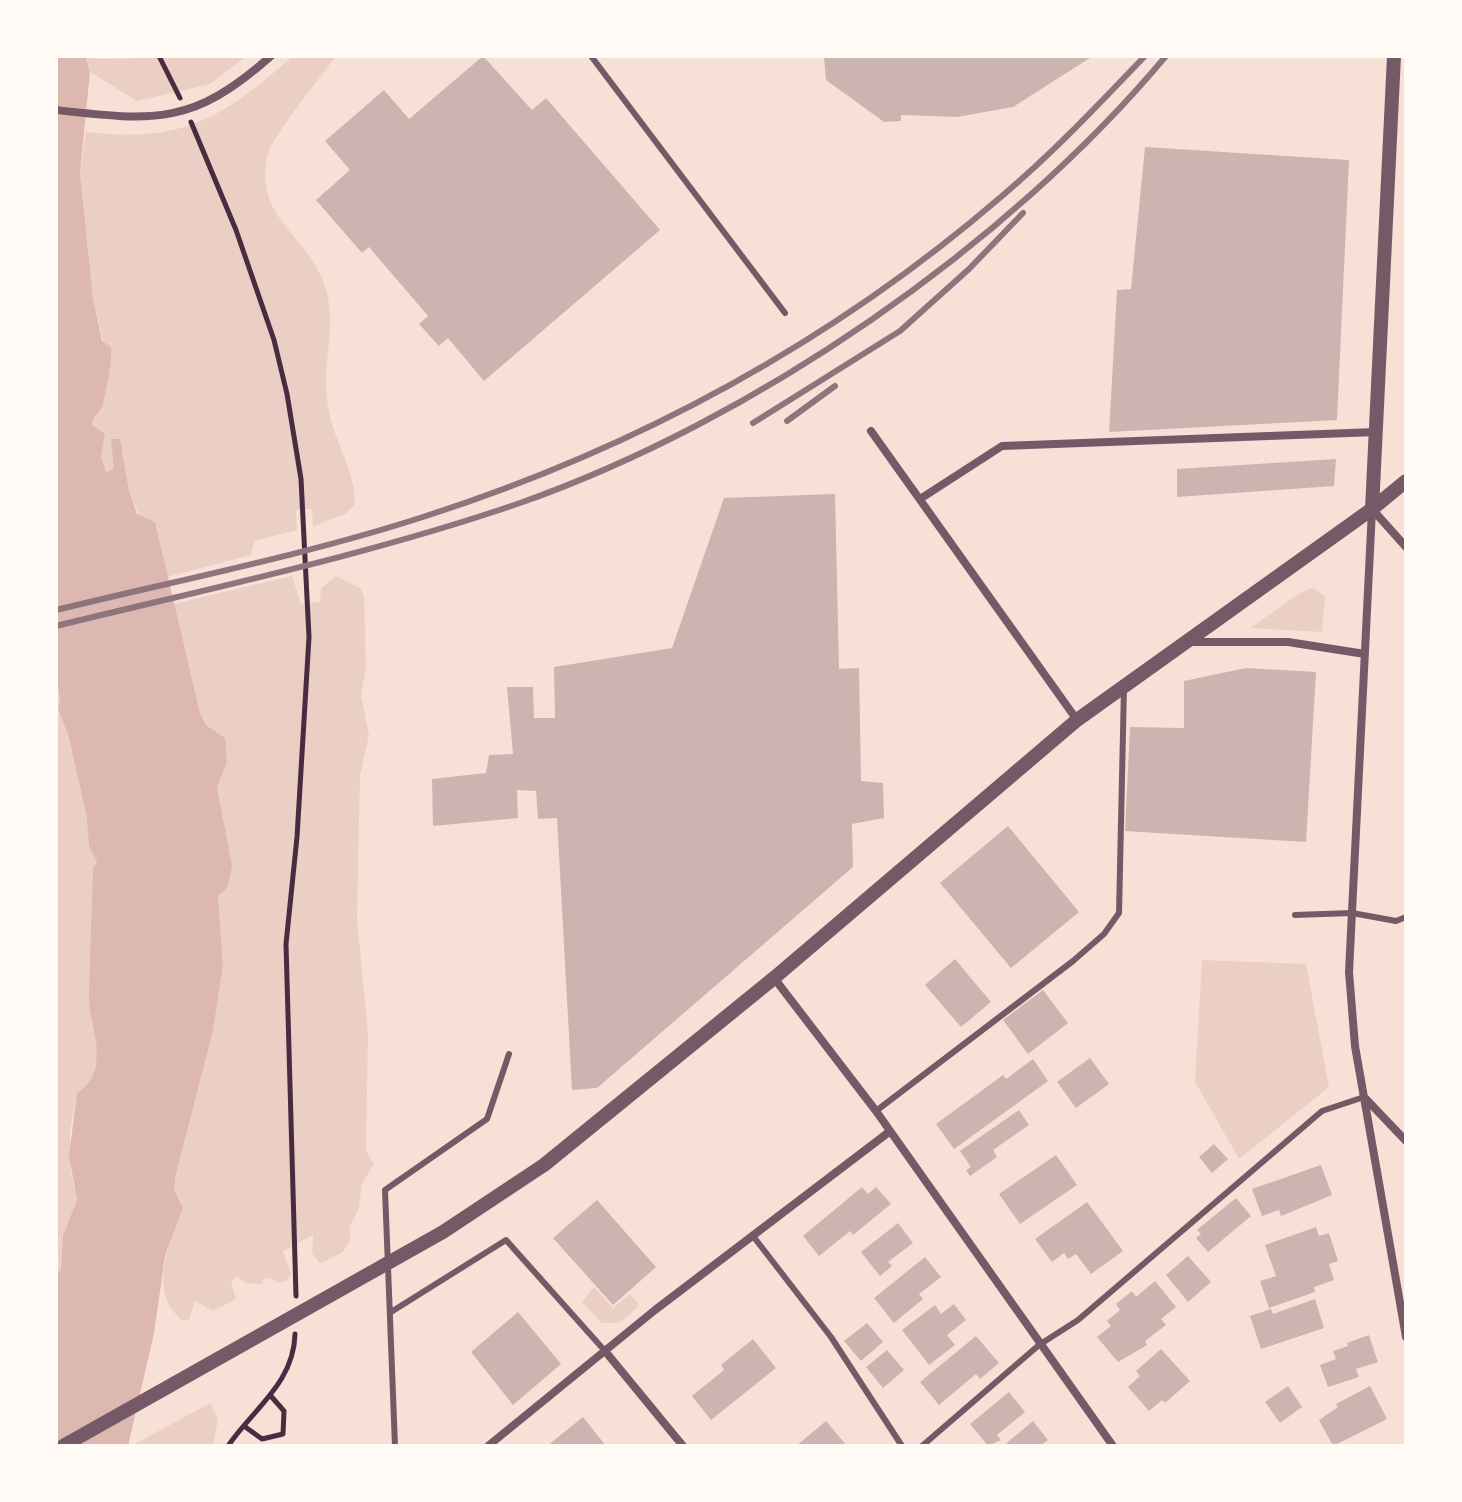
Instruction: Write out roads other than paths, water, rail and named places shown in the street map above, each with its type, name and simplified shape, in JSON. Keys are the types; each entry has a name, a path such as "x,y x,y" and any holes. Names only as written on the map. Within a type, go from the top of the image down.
{"street":[{"path":"56,110 137,119 180,112 219,97 271,56"},
{"path":"1394,56 1349,972 1355,1046 1406,1337"},
{"path":"871,431 1077,720"},
{"path":"920,499 1002,446 1376,432"},
{"path":"63,1446 469,1216 544,1165 774,978 1077,720 1372,509 1406,481"},
{"path":"1372,509 1406,547"},
{"path":"1186,642 1288,642 1365,654"},
{"path":"774,978 876,1111 1113,1446"},
{"path":"1364,1097 1406,1141"},
{"path":"488,1446 605,1351 889,1132"},
{"path":"605,1351 683,1446"}],"lane":[{"path":"591,56 785,313"},
{"path":"876,1111 1073,961 1104,934 1119,913 1124,687"},
{"path":"1295,915 1352,913 1396,921 1406,917"},
{"path":"395,1446 385,1190 487,1119 509,1054"},
{"path":"922,1446 1039,1345 1078,1320 1322,1111 1364,1097"},
{"path":"753,1236 831,1337 902,1446"},
{"path":"391,1312 506,1240 605,1351"}],"railway":[{"path":"56,610 289,555 426,516 504,489 657,423 802,343 938,249 1039,163 1145,56"},
{"path":"56,626 290,570 463,522 609,468 698,425 871,320 953,259 1031,195 1102,127 1166,56"},
{"path":"753,423 900,331 969,269 1023,213"},
{"path":"787,421 835,386"}]}
